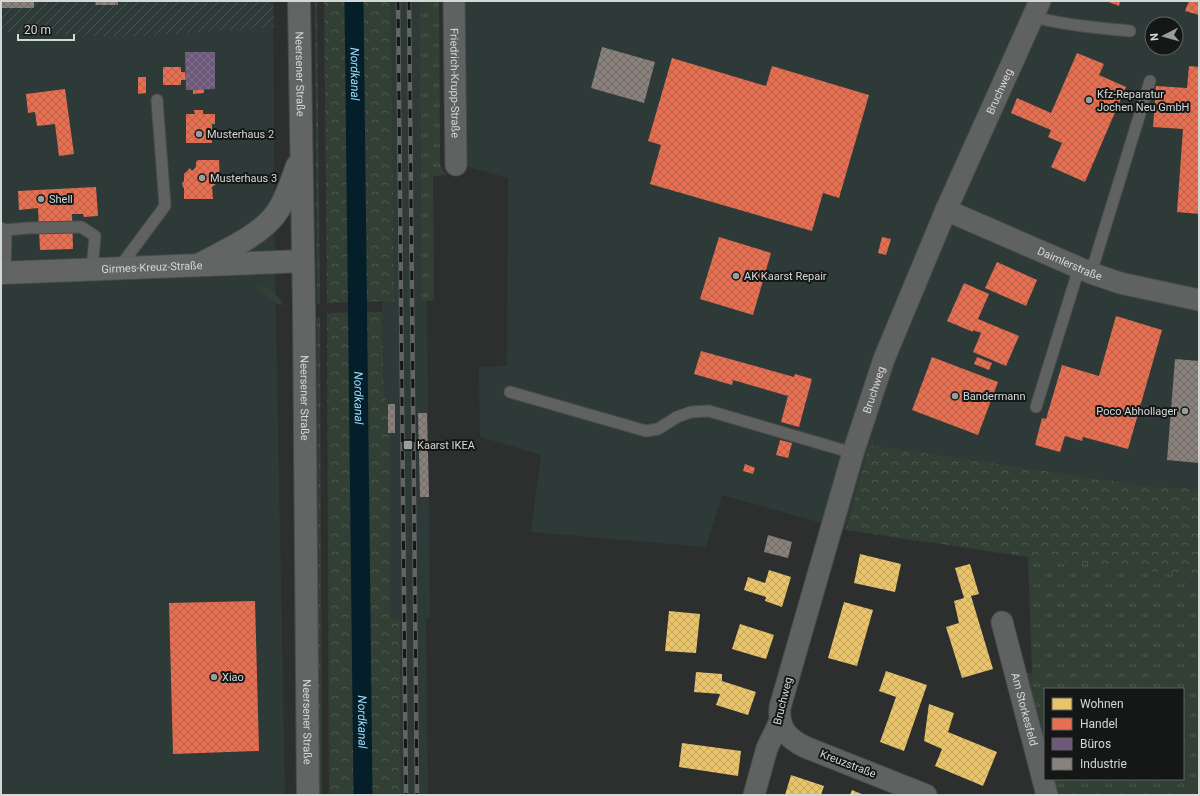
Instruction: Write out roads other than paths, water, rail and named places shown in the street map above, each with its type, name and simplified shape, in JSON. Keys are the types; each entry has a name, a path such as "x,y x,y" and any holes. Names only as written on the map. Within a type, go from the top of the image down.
{"main road":[{"name":"Neersener Straße","path":"299,1 308,795"},
{"path":"199,265 247,238 266,224 279,209 292,181 301,151"},
{"name":"Girmes-Kreuz-Straße","path":"3,273 303,261"}],"street":[{"name":"Friedrich-Krupp-Straße","path":"454,1 456,165"},
{"name":"Bruchweg","path":"754,795 766,748 780,721 780,707 853,453 884,359 946,210 1036,9"},
{"name":"Daimlerstraße","path":"946,210 1085,271 1127,284 1199,300"},
{"name":"Am Storkesfeld","path":"1002,622 1047,795"},
{"name":"Kreuzstraße","path":"780,721 784,731 800,745 926,795"}],"lane":[{"path":"1036,9 1049,21 1078,26 1130,31"},
{"path":"1036,407 1085,271 1150,81"},
{"path":"118,269 165,206 157,100"},
{"path":"3,273 3,229 28,228 81,227 95,236 92,270"},
{"path":"510,392 646,431 658,429 678,417 692,412 709,411 853,453"}],"waterway":[{"name":"Nordkanal","path":"354,1 363,795"}],"railway":[{"path":"398,1 406,795"},
{"path":"409,1 417,795"}],"place":[{"name":"Kfz-Reparatur Jochen Neu GmbH","path":"1089,100"},
{"name":"Musterhaus 2","path":"199,134"},
{"name":"Musterhaus 3","path":"202,178"},
{"name":"Shell","path":"41,199"},
{"name":"AK Kaarst Repair","path":"736,276"},
{"name":"Bandermann","path":"955,396"},
{"name":"Poco Abhollager","path":"1185,411"},
{"name":"Kaarst IKEA","path":"408,445"},
{"name":"Xiao","path":"214,677"}]}
